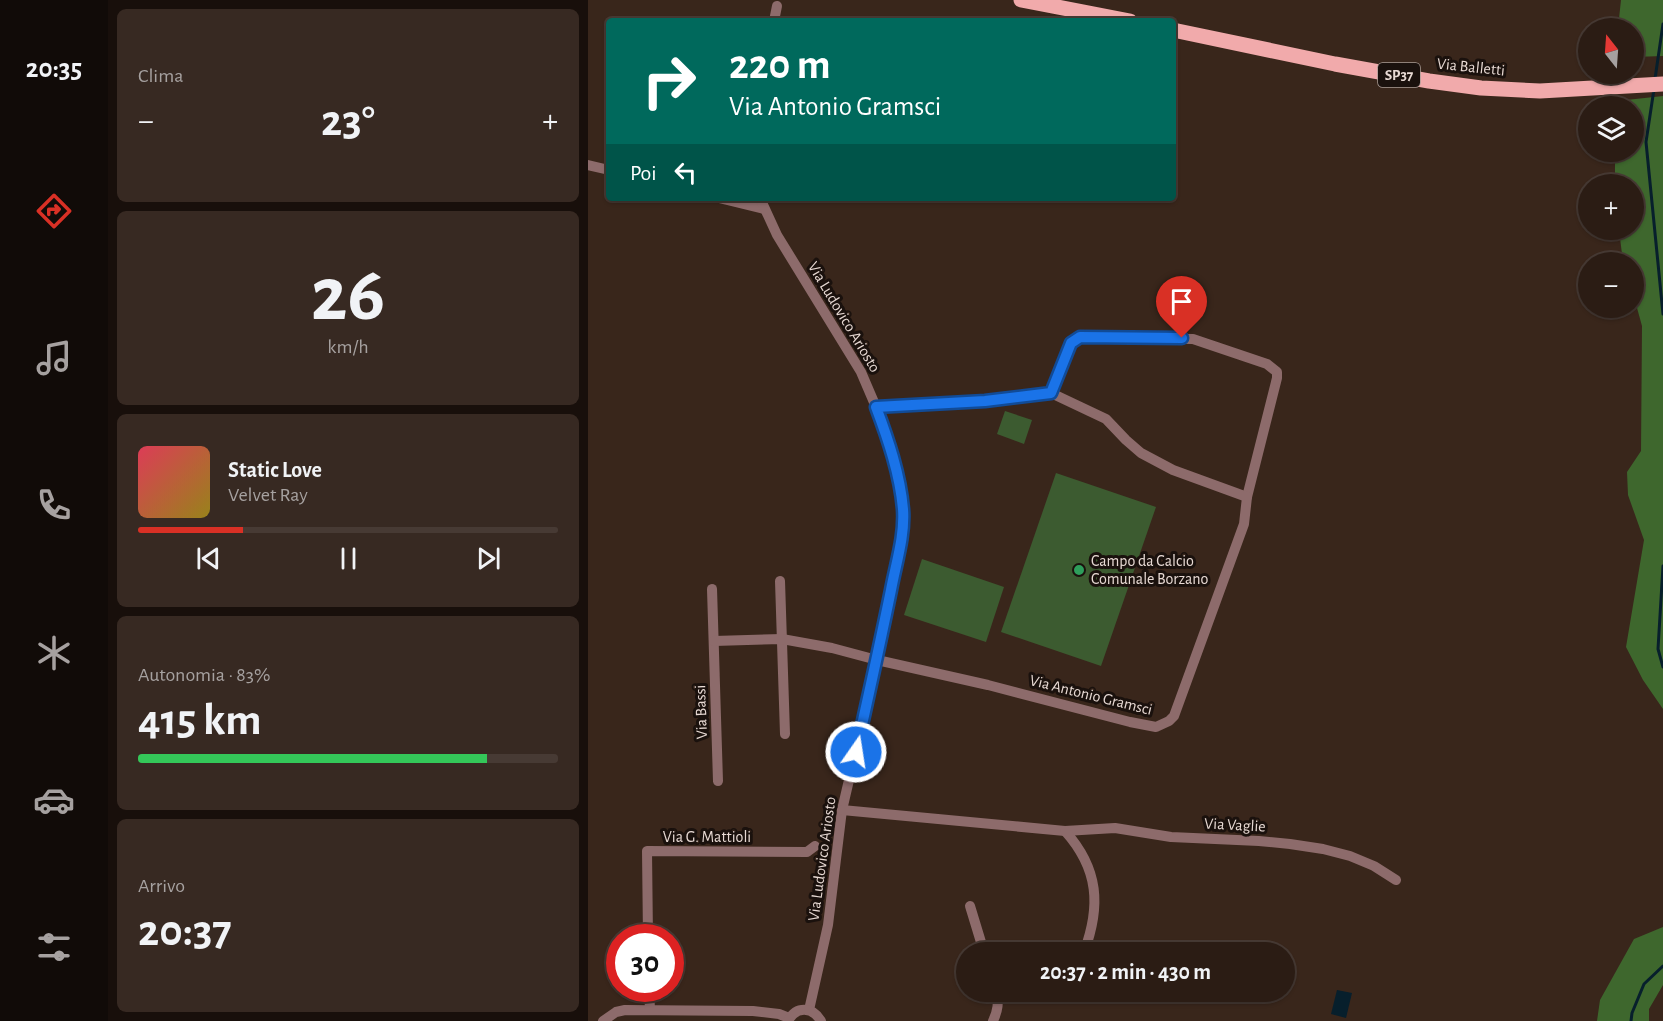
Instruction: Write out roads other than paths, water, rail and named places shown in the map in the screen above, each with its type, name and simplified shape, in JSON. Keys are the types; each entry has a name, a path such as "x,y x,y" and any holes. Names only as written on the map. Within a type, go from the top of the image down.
{"main road":[{"path":"1021,0 1114,18"},
{"name":"Via Balletti","path":"1176,31 1335,64 1482,88 1540,91 1663,84"}],"street":[{"path":"775,18 778,2"},
{"path":"588,165 606,169"},
{"path":"731,201 764,209"},
{"name":"Via Ludovico Ariosto","path":"761,201 777,235 861,372 888,439 903,509 903,532 877,660 842,810 828,925 809,1010"},
{"name":"Via Antonio Gramsci","path":"877,660 1156,727 1174,716 1244,524 1247,496 1277,372 1267,364 1193,339 1080,337 1071,343 1051,393"},
{"path":"876,407 985,401 1051,393 1106,419 1141,453 1173,470 1247,496"},
{"path":"780,581 784,734"},
{"name":"Via Bassi","path":"712,589 718,781"},
{"path":"714,641 782,639 832,648 877,660"},
{"name":"Via Vaglie","path":"842,810 1065,831 1115,828 1171,837 1259,841 1323,849 1350,856 1374,866 1396,880"},
{"path":"1065,831 1089,867 1095,892 1093,921 1087,942"},
{"name":"Via G. Mattioli","path":"648,924 647,851 807,852 815,846"},
{"path":"970,906 981,942"},
{"path":"650,1002 650,1010"},
{"path":"993,1021 998,1010 998,1002"},
{"path":"603,1021 616,1012 625,1010 753,1011 778,1014 788,1020 797,1011 809,1010 814,1012 820,1021"}],"water":[{"path":"1337,990 1352,993 1346,1018 1331,1014"}],"waterway":[{"path":"1655,79 1663,24"},
{"path":"1654,89 1646,142 1663,314"},
{"path":"1663,566 1658,649 1663,667"},
{"path":"1631,1021 1644,984 1663,966"}],"place":[{"name":"Campo da Calcio Comunale Borzano","path":"1079,570"}]}
